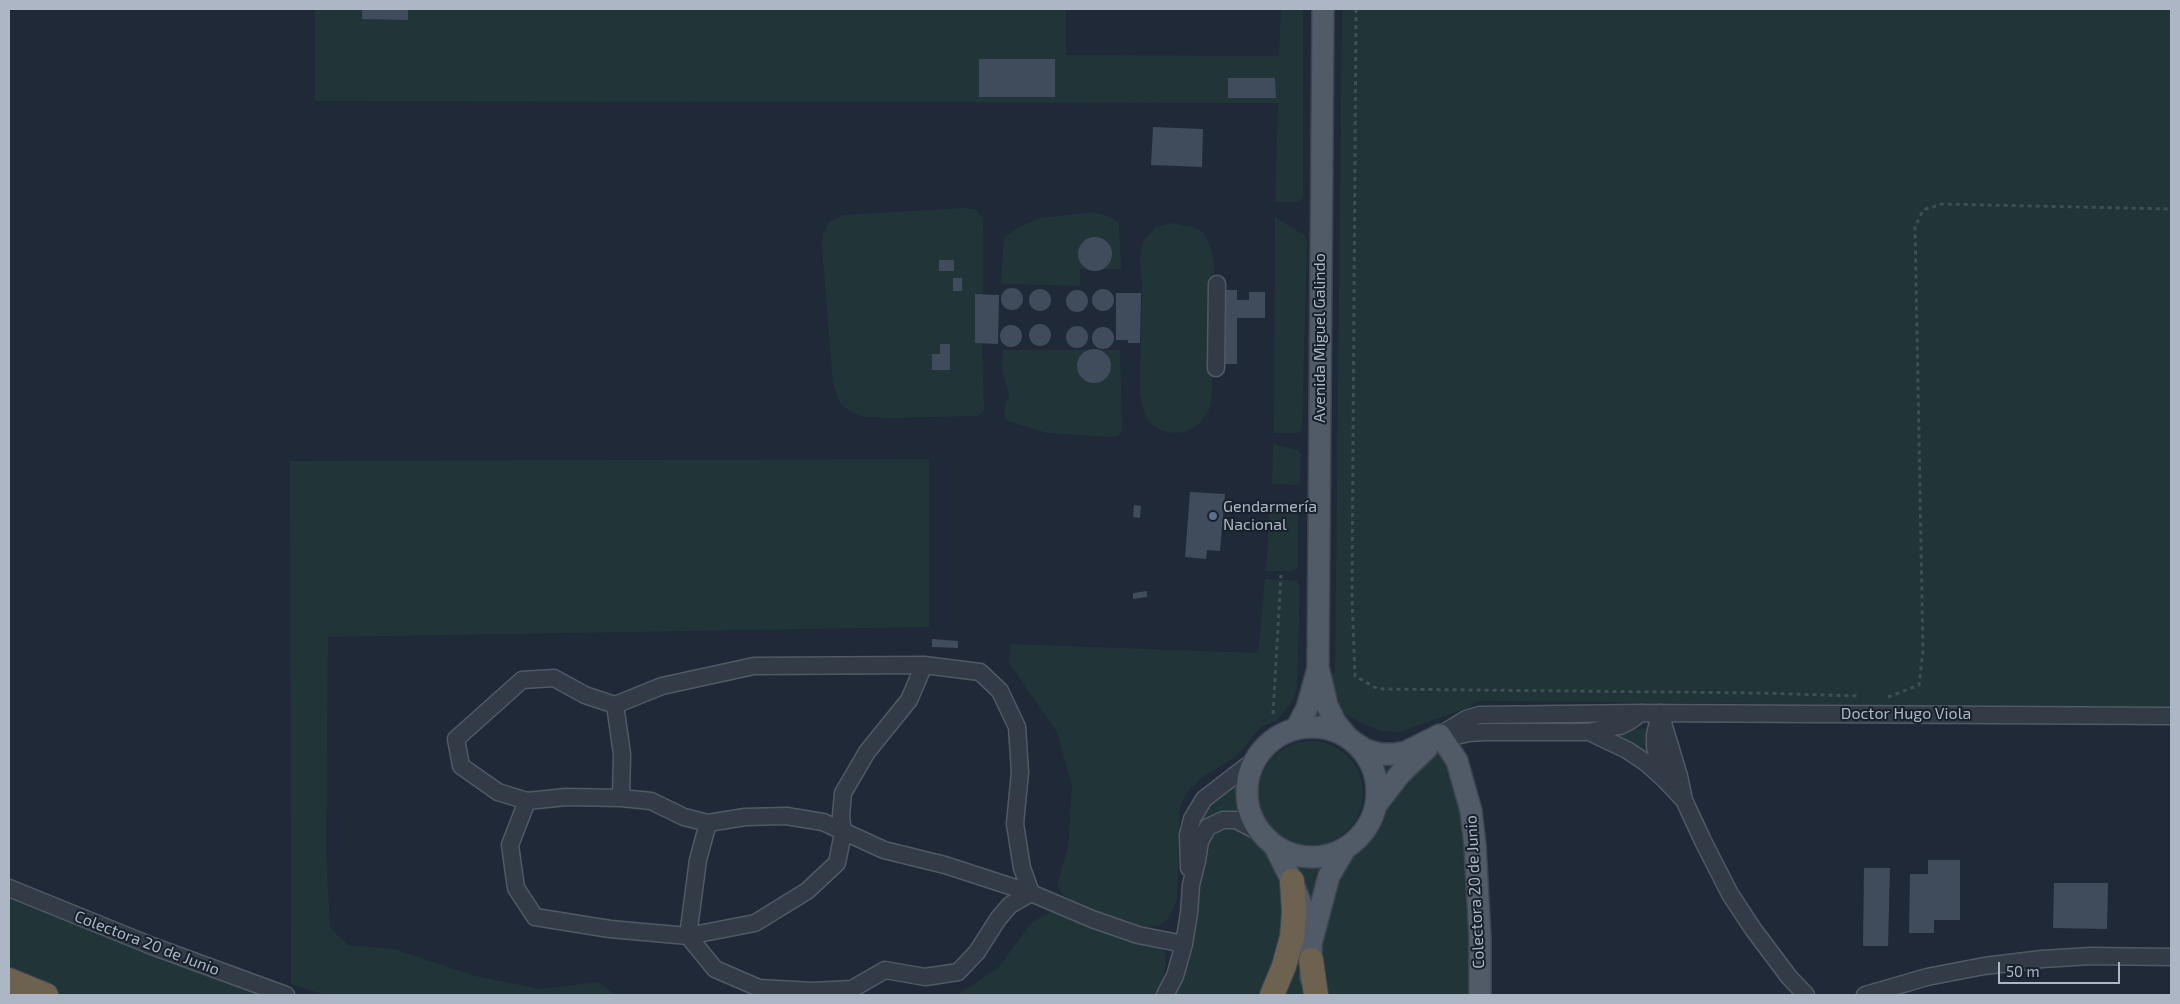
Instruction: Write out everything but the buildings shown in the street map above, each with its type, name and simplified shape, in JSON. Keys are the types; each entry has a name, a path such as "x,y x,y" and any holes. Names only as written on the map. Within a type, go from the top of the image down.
{"highway":[{"path":"1272,995 1284,966 1292,937 1294,912 1292,880"},
{"path":"1311,951 1316,995"},
{"path":"9,980 46,995"}],"main road":[{"name":"Avenida Miguel Galindo","path":"1323,9 1318,667 1327,705 1335,722 1351,741"},
{"name":"Avenida Miguel Galindo","path":"1296,729 1307,708 1318,667"},
{"path":"1311,951 1329,876 1345,849 1359,837 1370,822 1376,805 1377,788 1374,771 1366,756 1351,741 1323,728 1296,729 1273,740 1256,759 1247,789 1248,804 1253,819 1268,839 1292,880 1304,912 1311,951 1311,995"},
{"name":"Doctor Hugo Viola","path":"1351,741 1366,750 1380,754 1394,754 1406,752 1442,737"},
{"name":"Doctor Hugo Viola","path":"1376,805 1410,762 1442,737"},
{"name":"Colectora 20 de Junio","path":"1442,737 1457,761 1472,812 1480,937 1480,995"},
{"path":"1268,839 1291,854 1309,857 1327,855 1345,849"}],"street":[{"path":"1216,368 1217,284"},
{"path":"527,801 510,844 516,888 535,917 610,929 688,936 755,923 807,891 837,863 844,833 841,816 844,792 867,752 909,700 924,665"},
{"path":"1031,893 1022,868 1015,824 1020,772 1017,727 1000,691 980,672 924,665 754,666 662,686 615,705 585,695 554,678 522,680 456,738 460,766 498,792 527,801 566,797 620,798 651,801 684,817 708,823 745,817 786,816 823,822 884,850 946,865 1031,893 1092,920 1138,935 1184,944"},
{"path":"615,705 622,754 620,798"},
{"name":"Doctor Hugo Viola","path":"1442,737 1485,732 1588,732 1620,726 1641,713"},
{"path":"1660,713 1655,735 1655,747 1664,779"},
{"path":"1660,713 1684,800 1730,894 1758,936 1789,977 1806,995"},
{"name":"Doctor Hugo Viola","path":"1442,737 1466,719 1479,715 1660,713 2171,716"},
{"path":"1588,732 1627,750 1664,779 1684,800"},
{"path":"1191,885 1187,859 1188,835 1192,819 1204,799 1256,759"},
{"path":"1165,995 1175,976 1184,944 1191,885 1198,862 1200,841 1208,827 1223,820 1236,820 1268,839"},
{"path":"708,823 698,860 688,936 715,968 759,988 813,991 852,989 884,970 925,977 958,972 977,952 998,919 1010,906 1031,893"},
{"name":"Colectora 20 de Junio","path":"9,888 152,946 286,995"},
{"path":"1865,995 1927,977 2022,962 2091,956 2171,957"}],"path":[{"path":"1356,9 1352,597 1355,676 1378,690 1760,693 1859,696"},
{"path":"1879,697 1889,698 1919,685 1923,651 1915,227 1923,210 1942,204 2171,209"},
{"path":"1273,714 1282,575"}],"green space":[{"path":"315,9 1066,9 1066,55 1279,56 1281,9 1303,9 1303,197 1298,202 1275,202 1278,103 315,101"},
{"path":"1342,9 2171,9 2171,708 1480,701 1465,709 1399,732 1381,731 1340,712 1334,699 1330,673 1335,673"},
{"path":"975,209 983,218 982,347 984,410 978,416 892,418 863,417 848,410 839,401 833,383 822,248 823,233 829,222 843,215"},
{"path":"1094,212 1111,217 1119,224 1121,269 1080,269 1080,286 1001,284 1004,237 1019,227 1039,218"},
{"path":"1275,217 1304,235 1307,241 1302,430 1298,433 1274,433"},
{"path":"1172,223 1193,227 1203,232 1210,244 1214,262 1212,395 1209,410 1199,424 1186,432 1173,433 1163,431 1151,424 1145,415 1140,395 1142,288 1140,258 1143,241 1156,227"},
{"path":"1003,350 1120,350 1122,431 1117,436 1111,437 1047,433 1005,420 1004,410 1009,395 1002,370"},
{"path":"1273,444 1298,450 1301,454 1300,483 1296,485 1272,484"},
{"path":"929,459 929,627 328,637 326,852 330,928 348,945 394,949 475,976 541,989 599,982 615,995 325,995 291,984 290,461"},
{"path":"1292,503 1298,508 1298,568 1292,571 1266,571 1270,504"},
{"path":"1265,579 1296,581 1300,586 1297,688 1293,700 1276,721 1263,726 1232,759 1203,777 1189,789 1180,807 1177,901 1168,919 1159,926 1146,928 1096,914 1077,904 1062,894 1057,885 1068,847 1072,786 1057,732 1009,663 1011,644 1258,653"},
{"path":"1480,721 1598,722 1598,724 1483,724"},
{"path":"1644,728 1647,730 1649,752 1646,755 1617,737 1617,733"},
{"path":"1311,741 1331,745 1348,756 1359,773 1363,793 1359,813 1348,830 1331,841 1311,845 1291,841 1274,830 1263,813 1259,793 1263,773 1274,756 1291,745"},
{"path":"1432,744 1457,761 1480,995 1165,995 1200,841 1236,820 1291,854 1309,857 1327,855 1345,849 1359,837 1370,822 1376,805"},
{"path":"1376,760 1407,760 1384,784"},
{"path":"1238,786 1238,800 1243,813 1223,811 1198,826 1201,813 1208,803 1228,788"},
{"path":"9,888 286,995 9,995"},
{"path":"1056,909 1088,927 1093,925 1157,946 1165,952 1166,963 1163,980 1154,995 957,995 998,968 1032,922"}],"place":[{"name":"Gendarmería Nacional","path":"1213,516"}]}
